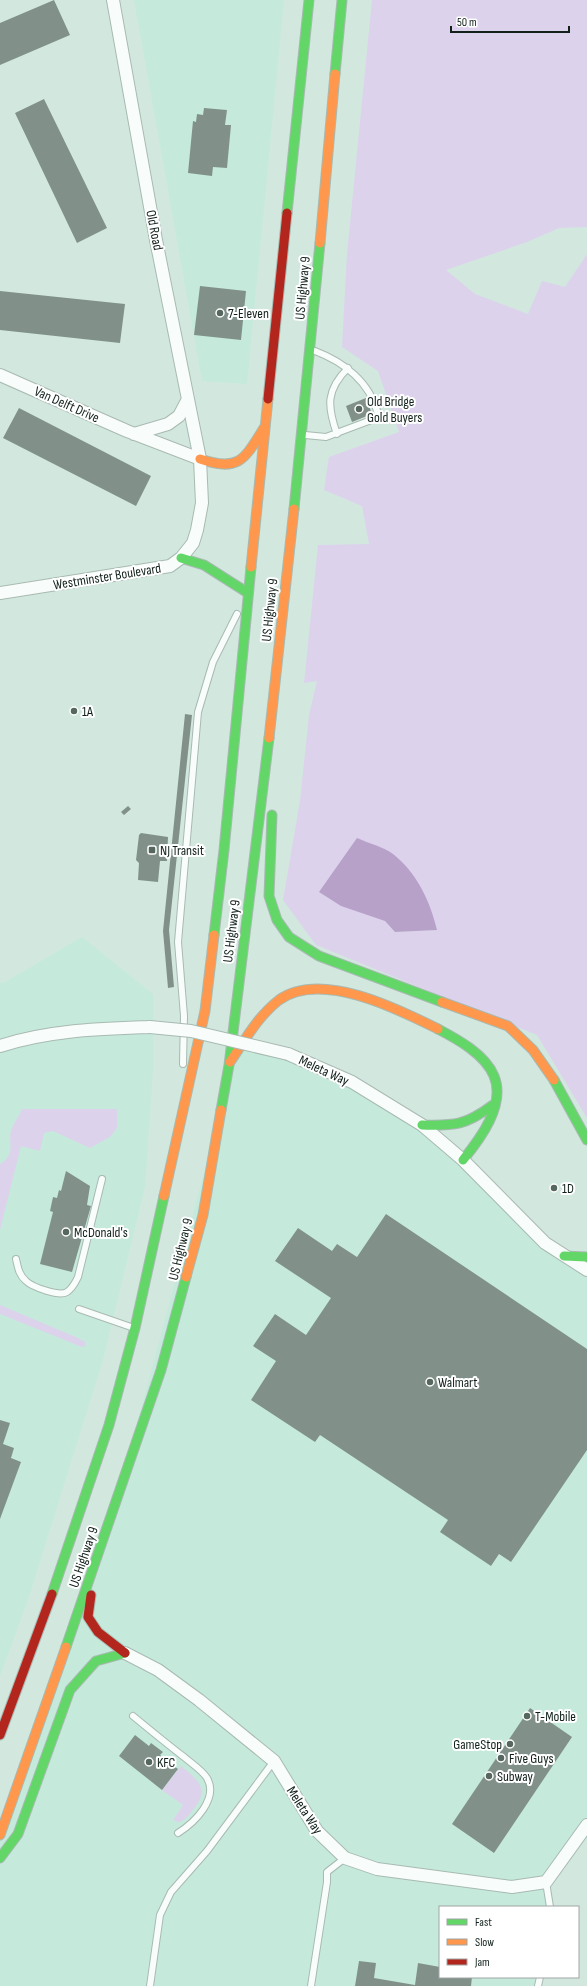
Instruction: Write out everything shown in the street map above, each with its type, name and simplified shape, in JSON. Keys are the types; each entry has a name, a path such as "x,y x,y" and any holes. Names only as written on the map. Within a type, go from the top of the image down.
{"highway":[{"name":"US Highway 9","path":"0,1735 53,1589 109,1425 135,1328 205,1011 216,930 248,593 267,424 310,0"},
{"name":"US Highway 9","path":"0,1835 113,1514 161,1370 203,1215 229,1065 278,661 310,349 342,0"},
{"path":"200,460 225,466 234,465 244,459 267,424"},
{"path":"181,558 204,565 248,593"},
{"path":"274,778 278,661"},
{"path":"273,802 269,896 277,920 289,937 319,956 508,1026 524,1038 545,1064 587,1140"},
{"path":"229,1065 259,1020 268,1010 278,1001 290,994 303,990 333,990 378,1003 408,1015 434,1027 473,1049 490,1066 494,1076 496,1087 493,1105 484,1134 463,1160"},
{"path":"422,1125 455,1126 463,1124 470,1122 493,1105"},
{"path":"564,1256 587,1257"},
{"path":"113,1514 91,1589 88,1617 98,1632 125,1653"},
{"path":"0,1858 18,1834 70,1690 96,1661 125,1653"}],"street":[{"name":"Old Road","path":"113,0 156,240 200,460"},
{"name":"Van Delft Drive","path":"0,375 134,434 200,460"},
{"path":"134,434 168,424 179,416 188,399"},
{"name":"Westminster Boulevard","path":"0,593 170,566 181,558 193,543 197,530 202,503 200,460"},
{"name":"Meleta Way","path":"0,1046 23,1039 75,1030 150,1027 191,1031 288,1054 352,1082 422,1125 463,1160 545,1242 587,1270"},
{"name":"Meleta Way","path":"125,1653 158,1670 199,1700 274,1761 317,1831 345,1858 377,1870 512,1887 546,1882"},
{"path":"546,1882 587,1825"}],"lane":[{"path":"301,435 326,437 337,434 374,419 378,414 370,392 348,368 329,356 310,349"},
{"path":"337,434 330,413 332,393 337,380 348,368"},
{"path":"183,1068 184,1016 178,942 198,712 213,662 248,593"},
{"path":"183,1075 183,1116"},
{"path":"16,1259 19,1272 27,1282 55,1294 66,1293 74,1286 78,1277 102,1179"},
{"path":"79,1309 135,1328"},
{"path":"133,1716 195,1766 207,1778 210,1790 209,1800 190,1826 178,1833"},
{"path":"150,1986 160,1915 171,1892 207,1851 274,1761"},
{"path":"311,1986 327,1882 327,1872 345,1858"},
{"path":"546,1882 550,1906"}],"shaded area":[{"path":"134,0 284,0 247,384 202,381"},
{"path":"372,0 587,0 587,227 559,228 527,242 446,270 475,294 528,314 542,281 565,287 587,254 587,1118 537,1035 316,945 283,900 300,801 309,715 317,681 304,683 318,545 369,544 362,506 324,490 329,457 399,432 378,371 342,347 347,254","holes":["385,921 436,930 395,932"]},
{"path":"357,838 381,847 393,854 409,870 416,879 426,898 437,930 395,932 385,921 341,906 319,892"},
{"path":"82,937 153,994 153,1069 145,1187 103,1360 29,1597 0,1676 0,982 3,983"},
{"path":"239,1041 288,1054 422,1125 545,1243 587,1270 587,1825 547,1882 550,1906 439,1906 439,1978 540,1978 538,1986 0,1986 0,1835 113,1514"},
{"path":"22,1109 117,1109 117,1128 110,1137 90,1148 53,1131 44,1133 40,1151 21,1146 0,1230 0,1164 9,1155 10,1133"},
{"path":"0,1305 78,1338 85,1342 85,1346 82,1347 0,1314"},
{"path":"181,1766 193,1776 202,1791 198,1803 192,1811 188,1816 178,1822 173,1820 183,1805 162,1790"}],"building":[{"path":"54,0 70,35 0,65 0,23"},
{"path":"44,99 107,228 77,243 15,113"},
{"path":"204,108 227,110 225,125 231,125 227,168 213,167 212,176 188,173 193,121 196,122 197,114 203,115"},
{"name":"7-Eleven","path":"200,286 246,291 241,340 194,335"},
{"path":"0,291 125,304 120,343 0,330"},
{"path":"366,398 372,414 352,422 346,406"},
{"path":"19,408 151,476 136,506 3,438"},
{"path":"185,714 192,715 169,930 174,987 168,988 163,931"},
{"path":"128,806 131,809 124,815 121,812"},
{"name":"NJ Transit","path":"141,833 168,837 167,861 160,861 158,882 138,880 139,863 136,860 139,835"},
{"name":"McDonald's","path":"66,1171 90,1186 87,1205 91,1206 72,1272 40,1264 53,1212 50,1211 53,1197 57,1198 59,1190 61,1191"},
{"name":"Walmart","path":"386,1214 587,1349 587,1450 511,1562 499,1554 491,1566 440,1532 448,1520 320,1435 315,1442 251,1400 276,1361 253,1346 275,1314 306,1335 331,1298 275,1261 298,1228 332,1251 337,1244 357,1257"},
{"path":"0,1420 10,1423 3,1444 14,1448 11,1458 21,1462 0,1519"},
{"path":"530,1708 572,1737 494,1853 452,1824"},
{"name":"KFC","path":"135,1735 149,1746 151,1743 163,1752 160,1755 178,1769 162,1790 119,1756"},
{"path":"359,1961 376,1963 374,1978 415,1985 418,1963 439,1967 439,1978 472,1978 471,1986 355,1986"}],"traffic: fast":[{"path":"287,213 309,0"},
{"path":"335,74 342,0"},
{"path":"294,509 320,243"},
{"path":"181,558 204,565 248,593"},
{"path":"214,935 224,850 251,567"},
{"path":"221,1110 229,1065 269,738"},
{"path":"272,815 269,896 277,920 289,937 319,956 442,1002"},
{"path":"438,1029 454,1037 477,1054 490,1068 497,1087 497,1098 489,1121 477,1142 463,1160"},
{"path":"554,1080 587,1140"},
{"path":"422,1125 460,1123 475,1117 493,1105"},
{"path":"52,1594 109,1425 135,1328 164,1196"},
{"path":"564,1256 587,1257"},
{"path":"66,1647 161,1370 186,1277"},
{"path":"0,1858 18,1834 70,1690 96,1661 125,1653"}],"traffic: slow":[{"path":"320,243 335,74"},
{"path":"251,567 268,399"},
{"path":"200,459 213,463 224,464 239,460 251,448 264,428"},
{"path":"269,738 294,509"},
{"path":"164,1196 205,1011 214,935"},
{"path":"230,1062 252,1029 271,1006 279,1000 296,992 316,989 337,991 359,996 381,1003 438,1029"},
{"path":"442,1002 508,1026 533,1050 554,1080"},
{"path":"186,1277 203,1215 221,1110"},
{"path":"0,1835 66,1647"}],"traffic: jam":[{"path":"268,399 287,213"},
{"path":"0,1735 52,1594"},
{"path":"91,1595 88,1617 98,1632 125,1653"}],"place":[{"name":"7-Eleven","path":"220,313"},
{"name":"Old Bridge Gold Buyers","path":"359,409"},
{"name":"1A","path":"74,711"},
{"name":"NJ Transit","path":"152,850"},
{"name":"1D","path":"554,1188"},
{"name":"McDonald's","path":"66,1232"},
{"name":"Walmart","path":"430,1382"},
{"name":"T-Mobile","path":"527,1716"},
{"name":"GameStop","path":"510,1744"},
{"name":"Five Guys","path":"501,1758"},
{"name":"KFC","path":"149,1762"},
{"name":"Subway","path":"489,1776"}]}
